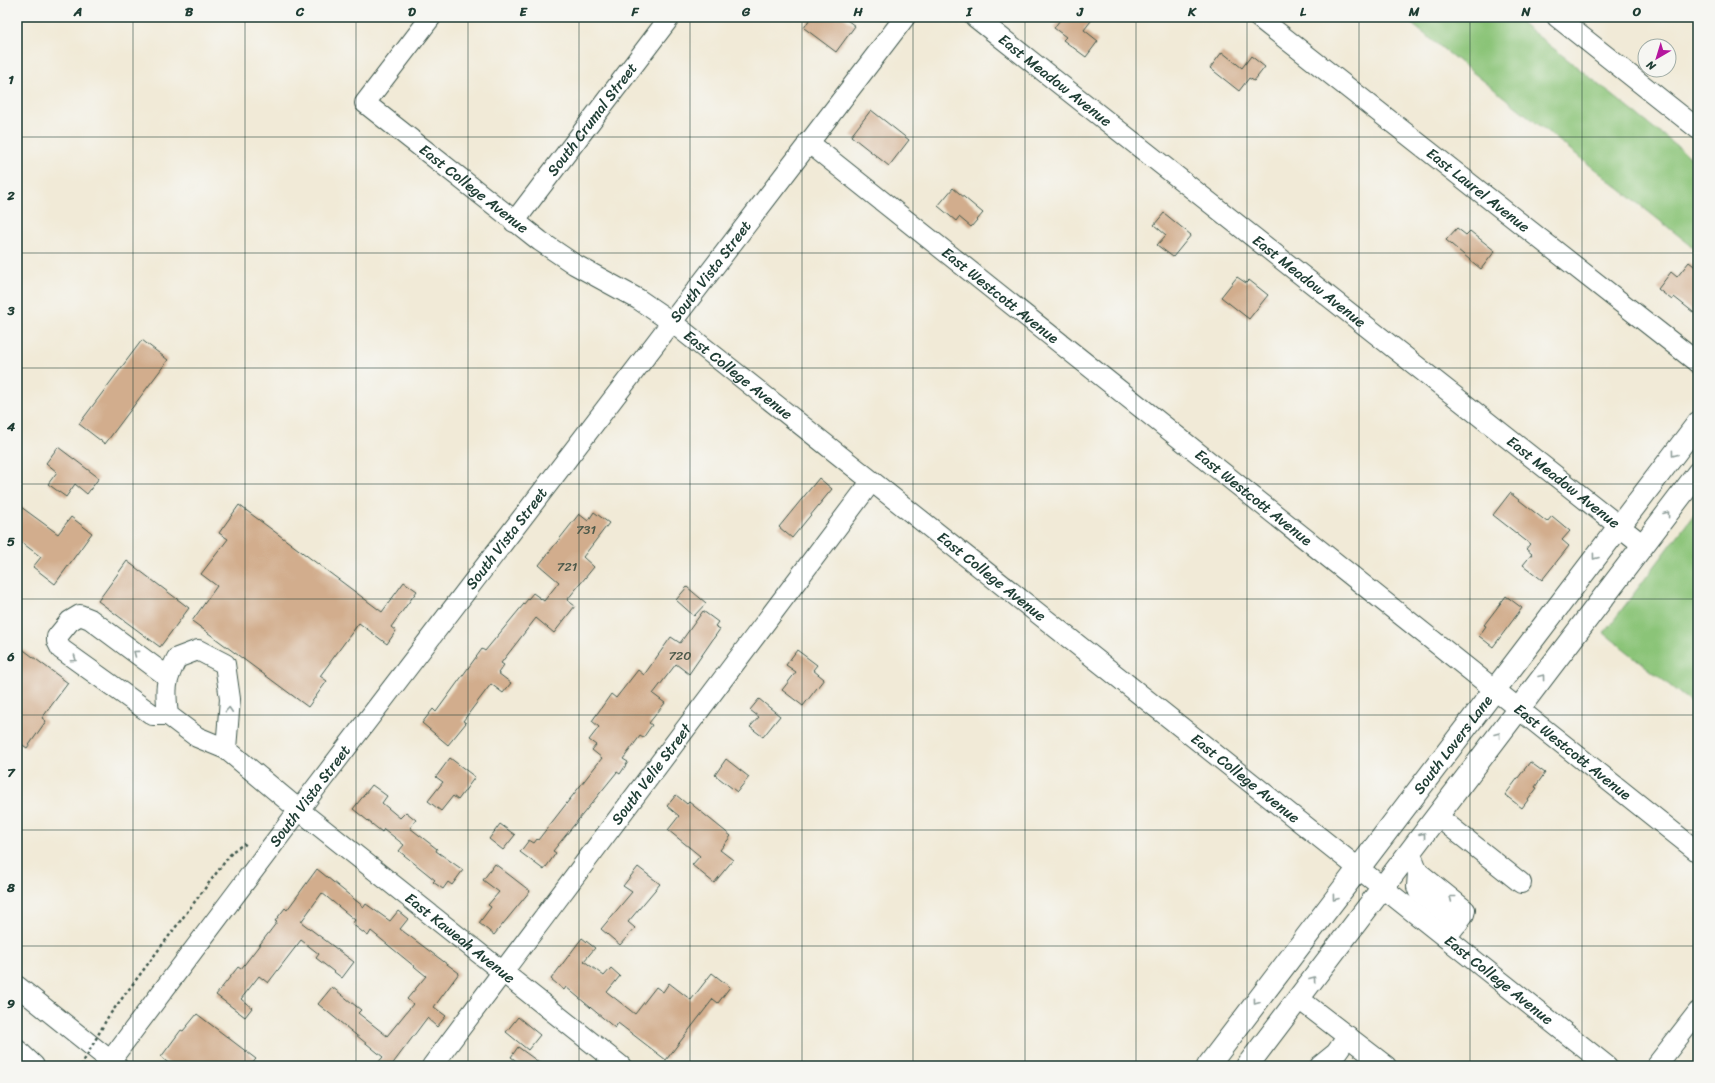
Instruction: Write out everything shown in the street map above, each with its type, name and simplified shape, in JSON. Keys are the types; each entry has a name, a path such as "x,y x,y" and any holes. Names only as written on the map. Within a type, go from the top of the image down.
{"main road":[{"name":"South Lovers Lane","path":"1208,1066 1358,867 1698,423"},
{"name":"South Lovers Lane","path":"1247,1066 1698,474"},
{"path":"17,1050 33,1066"}],"street":[{"name":"East College Avenue","path":"431,17 365,103 514,222 574,264 638,299 672,323 1382,887 1452,931 1607,1066"},
{"name":"South Crumal Street","path":"514,222 670,17"},
{"name":"South Vista Street","path":"114,1063 299,810 905,17"},
{"name":"East Meadow Avenue","path":"975,17 1643,545"},
{"name":"East Laurel Avenue","path":"1258,17 1698,363"},
{"path":"1557,17 1697,125"},
{"name":"East Westcott Avenue","path":"808,142 1698,852"},
{"name":"South Velie Street","path":"432,1066 871,482"},
{"path":"168,676 90,619 80,616 70,620 57,637 56,641 61,649 153,715 168,715 166,697 168,676 177,658 198,650 225,664 230,699 226,749"},
{"name":"East Kaweah Avenue","path":"168,715 197,737 226,749 299,810 621,1066"},
{"path":"1437,816 1521,883"},
{"path":"1410,852 1418,872 1463,906 1465,910 1464,914 1452,931"},
{"path":"17,986 114,1063"},
{"path":"1298,999 1386,1066"},
{"path":"1656,1066 1698,1012"},
{"path":"1320,1066 1336,1053 1348,1036"}],"path":[{"path":"81,1066 108,1017 233,851 244,844 248,847"}],"green space":[{"path":"1403,17 1514,17 1698,163 1698,251"},
{"path":"1698,509 1698,708 1604,633"}],"building":[{"path":"811,17 843,17 855,26 836,52 804,28"},
{"path":"1062,17 1094,17 1084,30 1098,41 1086,57 1063,40 1066,37 1054,28"},
{"path":"1222,52 1242,68 1251,56 1265,67 1254,81 1249,78 1239,91 1210,68"},
{"path":"871,110 909,140 889,166 851,136"},
{"path":"953,188 983,213 971,227 959,217 956,221 938,206"},
{"path":"1164,213 1191,235 1173,257 1157,245 1166,235 1154,225"},
{"path":"1457,228 1466,235 1470,231 1495,251 1481,269 1446,240"},
{"path":"1689,262 1698,269 1698,316 1674,297 1672,300 1658,289 1671,272 1677,277"},
{"path":"1237,277 1246,283 1249,280 1268,295 1249,319 1221,297"},
{"path":"142,340 168,360 105,444 79,424"},
{"path":"58,447 99,478 87,494 75,484 66,497 48,484 57,472 46,463"},
{"path":"819,478 832,489 792,538 779,527"},
{"path":"1510,493 1547,522 1552,516 1570,531 1562,540 1569,546 1542,580 1523,565 1532,554 1526,549 1530,544 1493,515"},
{"path":"17,504 58,534 71,517 92,533 55,584 33,567 41,557 17,539"},
{"path":"239,505 382,612 404,582 417,591 391,627 396,631 387,644 359,623 320,676 327,681 308,707 192,621 217,586 201,574 228,539 219,533"},
{"path":"594,512 609,523 583,557 594,567 567,600 575,606 554,633 536,618 501,663 504,665 498,673 511,683 503,693 491,684 463,721 466,723 448,745 422,723 433,709 436,712 482,649 485,651 533,593 544,601 559,582 539,565 579,514 588,521"},
{"path":"127,561 189,608 160,647 98,601"},
{"path":"687,587 706,603 694,616 676,600"},
{"path":"1506,596 1522,608 1493,647 1479,636 1486,626 1484,625"},
{"path":"703,611 718,622 715,626 720,629 689,674 676,664 653,694 665,703 649,723 652,725 643,738 640,736 623,759 628,762 620,774 617,772 553,851 556,853 544,870 520,852 529,840 534,843 537,839 538,840 602,758 592,750 596,745 589,740 599,727 592,721 611,694 616,698 638,670 644,675 671,637 680,643"},
{"path":"17,645 68,683 42,718 46,721 27,748 17,741"},
{"path":"797,650 817,665 813,670 824,679 803,706 782,690 796,672 786,665"},
{"path":"759,699 780,716 763,737 750,727 759,717 750,710"},
{"path":"450,758 475,777 458,800 453,796 441,811 428,801 443,782 436,777"},
{"path":"726,759 749,777 737,792 715,775"},
{"path":"1530,762 1545,773 1535,787 1537,788 1522,808 1505,795"},
{"path":"372,785 387,796 382,803 400,818 406,812 416,820 410,828 437,849 436,851 463,870 452,885 448,882 443,889 433,882 435,880 399,851 404,845 384,829 382,832 353,809"},
{"path":"676,795 687,804 689,802 731,836 720,850 733,860 714,883 692,865 700,856 668,830 679,816 667,806"},
{"path":"500,824 515,835 503,850 489,839"},
{"path":"495,864 530,891 494,935 479,923 491,907 488,905 499,892 483,880"},
{"path":"638,867 660,884 628,922 635,928 620,945 601,929 632,892 623,886"},
{"path":"317,869 364,907 366,904 390,921 398,911 408,919 400,929 459,973 434,1007 446,1016 437,1027 427,1018 391,1066 375,1066 383,1057 318,1004 332,987 361,1010 358,1013 387,1036 413,1004 407,999 426,976 371,931 368,936 352,924 355,920 322,893 301,922 354,962 342,978 316,958 319,954 301,940 268,983 259,976 241,999 252,1008 245,1017 216,995 238,967 241,969 277,922 275,921 285,908 287,910"},
{"path":"582,938 595,948 584,961 604,976 611,968 620,976 607,992 635,1014 656,987 663,992 669,983 691,1000 712,973 730,987 718,1003 713,999 666,1060 618,1023 615,1028 566,987 564,990 551,979"},
{"path":"197,1014 256,1059 250,1066 172,1066 161,1057 181,1030 183,1031"},
{"path":"518,1017 540,1035 528,1050 506,1032"},
{"path":"518,1047 544,1066 523,1066 511,1057"}]}
